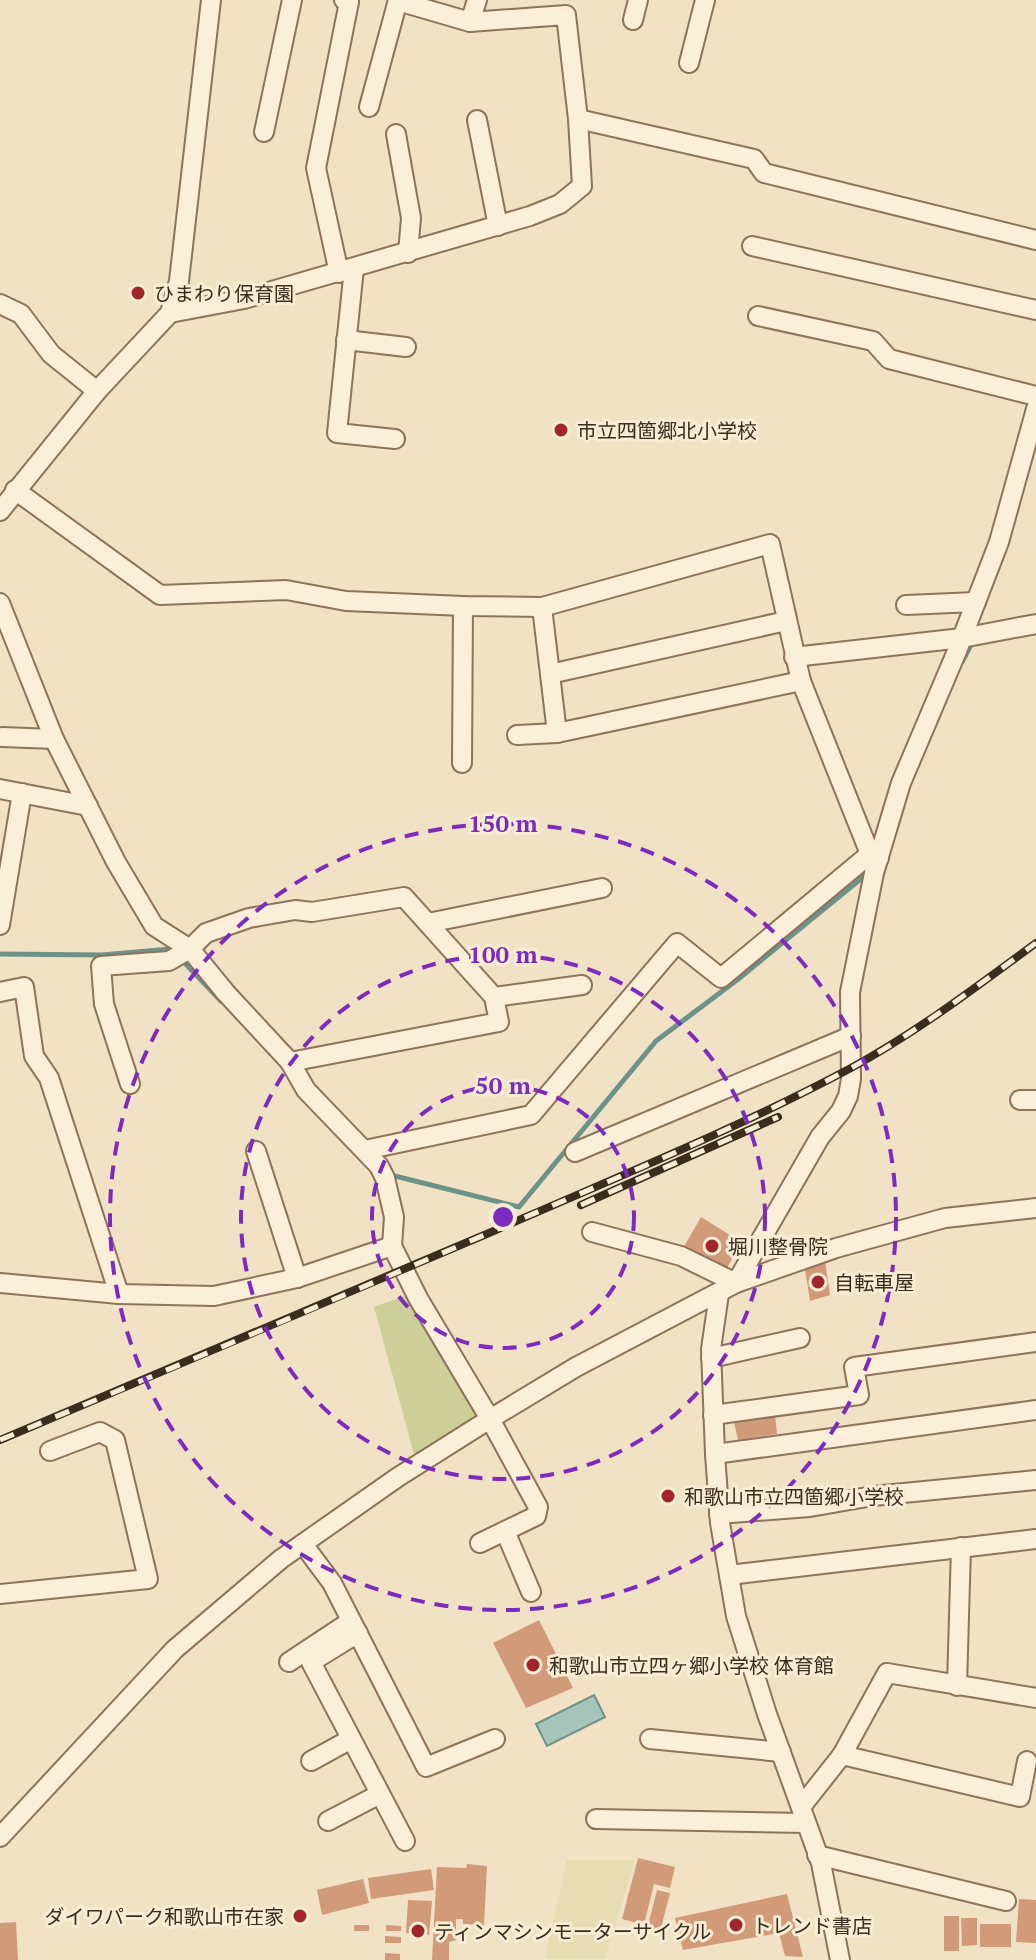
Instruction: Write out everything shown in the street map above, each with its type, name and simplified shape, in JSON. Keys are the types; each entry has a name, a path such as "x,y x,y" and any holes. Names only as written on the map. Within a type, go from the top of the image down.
{"street":[{"path":"211,0 179,281 170,313 97,391 5,500 160,595 286,590 346,601 542,607 770,544 801,681 874,862"},
{"path":"264,132 292,0"},
{"path":"344,0 349,2 316,168 346,270 346,340 337,433 395,439"},
{"path":"470,22 477,0"},
{"path":"633,20 638,0"},
{"path":"689,63 705,0"},
{"path":"170,313 244,299 498,226 560,204 582,186 566,8 470,22 398,1 369,107"},
{"path":"578,119 754,159 764,173 1036,240"},
{"path":"477,120 498,226"},
{"path":"396,134 411,218 408,253"},
{"path":"752,246 1036,310"},
{"path":"0,304 21,314 51,354 97,391"},
{"path":"758,316 873,341 889,359 1036,396"},
{"path":"346,340 406,347"},
{"path":"736,1283 820,1137 844,1103 851,1079 850,992 874,862 901,783 999,542 1036,409"},
{"path":"906,605 976,602"},
{"path":"0,603 54,739 116,862 154,926 226,993 290,1062 306,1090 365,1150 382,1172 394,1217 392,1246 418,1298 538,1507 536,1516 480,1543"},
{"path":"462,763 463,606"},
{"path":"542,607 557,733"},
{"path":"550,674 786,621"},
{"path":"794,657 962,638 1036,624"},
{"path":"517,735 557,733 801,681"},
{"path":"2,737 54,739"},
{"path":"0,789 88,806"},
{"path":"0,925 22,793"},
{"path":"365,1150 531,1115 677,943 721,978 874,862"},
{"path":"428,923 602,888"},
{"path":"130,1084 104,1004 101,966 169,961 206,933 249,918 295,910 312,912 404,897 494,997 499,1022 290,1062"},
{"path":"494,997 582,985"},
{"path":"0,992 24,987 34,1056 49,1078 119,1294"},
{"path":"575,1152 851,1036"},
{"path":"256,1151 297,1278"},
{"path":"0,1837 175,1649 281,1559 398,1477 490,1419 576,1367 736,1283 836,1248 945,1218 1036,1208"},
{"path":"592,1232 681,1256 736,1283"},
{"path":"0,1283 119,1294 214,1296 297,1278 392,1246"},
{"path":"719,1294 711,1358 715,1454 719,1514 736,1616 817,1855 840,1960"},
{"path":"711,1358 800,1338"},
{"path":"713,1415 859,1395 854,1367 1036,1342"},
{"path":"715,1454 1036,1410"},
{"path":"0,1594 148,1579 115,1440 100,1432 50,1451"},
{"path":"719,1514 810,1507 873,1496 1036,1480"},
{"path":"505,1531 531,1592"},
{"path":"729,1575 1036,1539"},
{"path":"303,1544 332,1583 426,1767 495,1739"},
{"path":"957,1686 961,1547"},
{"path":"289,1662 354,1627"},
{"path":"354,1627 311,1662 405,1841"},
{"path":"804,1815 842,1755 887,1673 1036,1698"},
{"path":"311,1761 351,1739"},
{"path":"650,1739 781,1752"},
{"path":"842,1755 1028,1799 1027,1761"},
{"path":"328,1821 380,1794"},
{"path":"596,1819 804,1815"},
{"path":"817,1855 1006,1901"}],"shaded area":[{"path":"567,1860 635,1860 605,1959 545,1959"}],"green space":[{"path":"407,1295 477,1416 415,1458 374,1307"}],"water":[{"path":"594,1695 605,1717 547,1746 536,1724"}],"building":[{"name":"堀川整骨院","path":"701,1217 741,1242 726,1270 682,1250"},
{"name":"自転車屋","path":"825,1261 830,1295 810,1301 805,1269"},
{"path":"775,1414 777,1434 738,1440 733,1418"},
{"name":"和歌山市立四ヶ郷小学校 体育館","path":"539,1620 573,1688 526,1708 493,1643"},
{"path":"638,1858 675,1867 670,1888 654,1884 644,1925 622,1919"},
{"path":"467,1864 487,1866 484,1925 463,1924 463,1919 456,1919 456,1940 449,1942 449,1960 432,1960 437,1867 466,1868"},
{"path":"431,1869 434,1890 371,1899 368,1878"},
{"path":"363,1879 369,1903 322,1915 317,1890"},
{"path":"657,1890 670,1893 660,1932 647,1929"},
{"name":"トレンド書店","path":"787,1894 803,1957 785,1956 779,1933 683,1950 675,1918"},
{"path":"1019,1899 1036,1900 1036,1943 1016,1942"},
{"path":"408,1900 432,1901 429,1935 406,1933"},
{"path":"944,1916 959,1916 959,1951 944,1951"},
{"path":"961,1918 977,1918 977,1945 962,1946"},
{"path":"16,1922 18,1960 0,1960 0,1923"},
{"path":"980,1924 1011,1924 1011,1947 980,1947"},
{"path":"354,1925 369,1925 369,1931 354,1931"},
{"path":"386,1925 401,1926 401,1931 386,1931"},
{"path":"385,1936 401,1937 401,1943 385,1943"},
{"path":"385,1953 400,1954 400,1960 385,1960"}],"waterway":[{"path":"962,662 972,643"},
{"path":"391,1175 519,1207 656,1041 737,980 868,873"},
{"path":"0,954 102,955 171,949 174,952"},
{"path":"181,959 221,1001"}],"railway":[{"path":"0,1440 489,1233 763,1112 851,1068 899,1039 1036,943"},
{"path":"581,1205 778,1117"}],"place":[{"name":"ひまわり保育園","path":"138,293"},
{"name":"市立四箇郷北小学校","path":"561,430"},
{"name":"堀川整骨院","path":"712,1246"},
{"name":"自転車屋","path":"818,1282"},
{"name":"和歌山市立四箇郷小学校","path":"668,1496"},
{"name":"和歌山市立四ヶ郷小学校 体育館","path":"533,1665"},
{"name":"ダイワパーク和歌山市在家","path":"300,1916"},
{"name":"トレンド書店","path":"736,1925"},
{"name":"ティンマシンモーターサイクル","path":"418,1931"}]}
